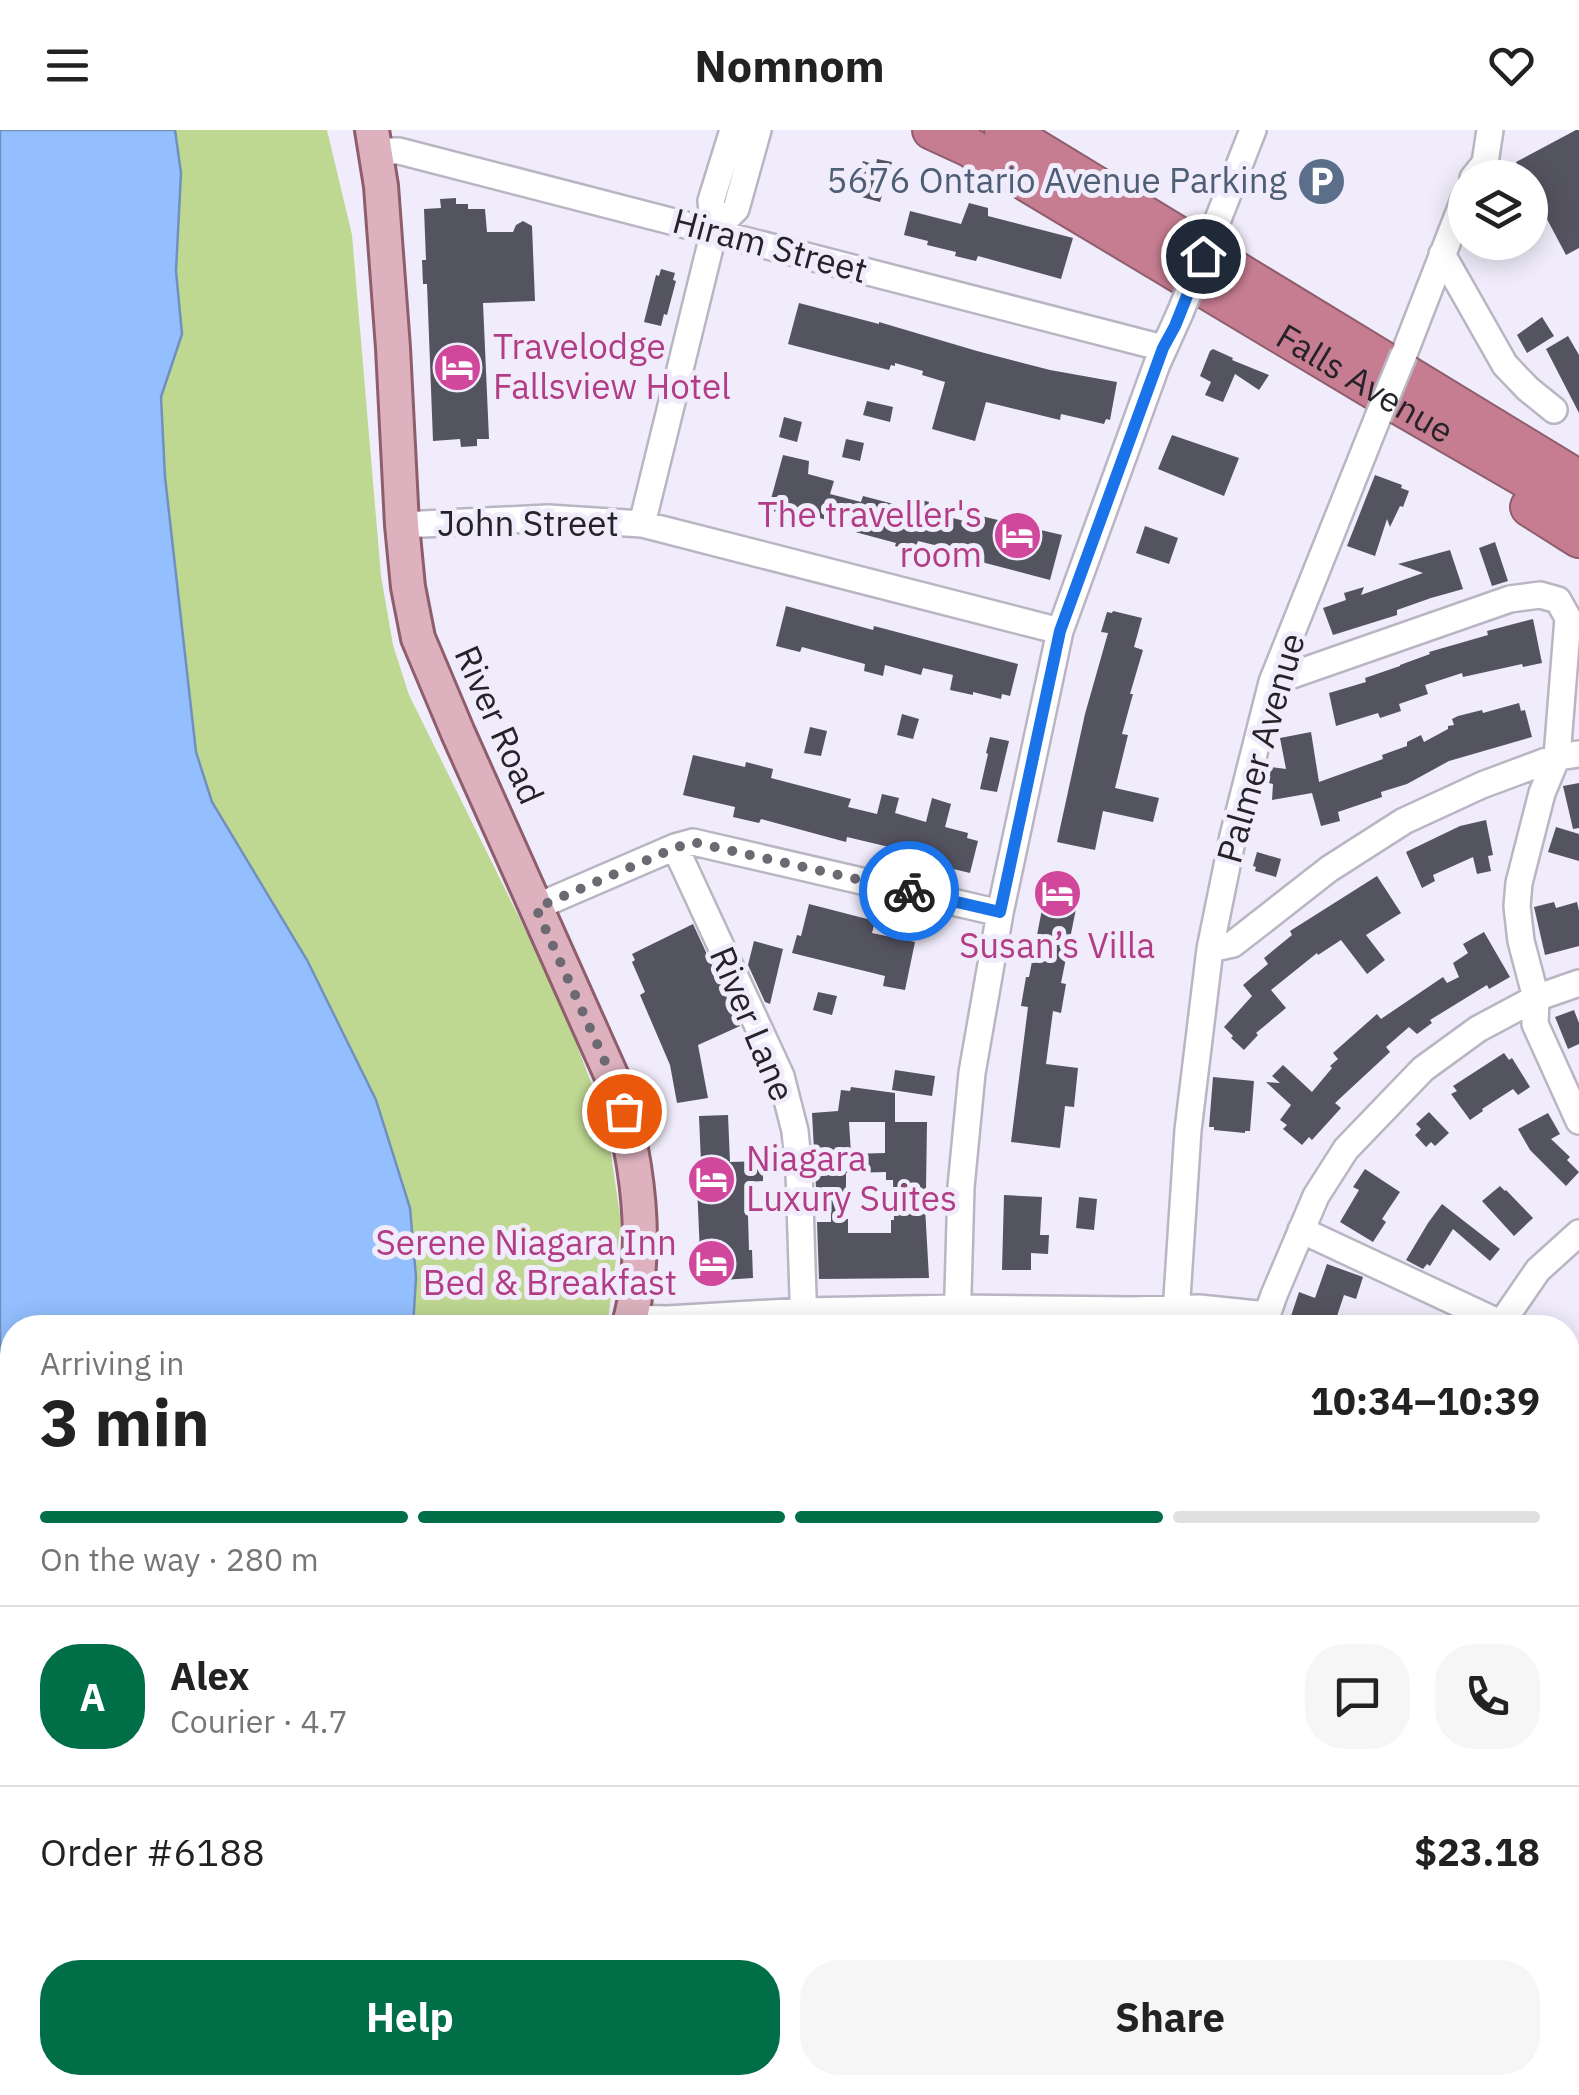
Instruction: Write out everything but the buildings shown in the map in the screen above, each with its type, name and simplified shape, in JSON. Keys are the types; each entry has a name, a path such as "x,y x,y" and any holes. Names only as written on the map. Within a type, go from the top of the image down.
{"highway":[{"name":"Falls Avenue","path":"932,130 958,138 1402,390 1579,480"},
{"name":"Falls Avenue","path":"1004,130 1579,508"},
{"path":"1402,390 1473,394 1579,456"},
{"path":"1402,390 1459,462 1579,538"}],"main road":[{"name":"River Road","path":"374,140 393,348 402,525 418,638 616,1086 636,1176 638,1276 631,1315"}],"street":[{"path":"642,524 714,232 711,202 732,130"},
{"path":"714,232 736,209 758,130"},
{"path":"957,1315 961,1187 972,1073 1000,912 1060,631 1163,348 1253,130"},
{"name":"Palmer Avenue","path":"1471,160 1476,130"},
{"name":"Palmer Avenue","path":"1486,160 1490,130"},
{"name":"Hiram Street","path":"374,140 399,151 1163,348"},
{"name":"Palmer Avenue","path":"1175,1315 1188,1130 1210,949 1233,836 1272,682 1402,390 1448,239"},
{"path":"1442,254 1505,364 1554,410"},
{"name":"John Street","path":"402,525 548,518 642,524 1060,631"},
{"path":"1272,682 1510,599 1540,595 1558,600 1568,618 1568,756 1542,792 1519,882 1517,906 1521,941 1536,998 1535,1024 1579,1121"},
{"path":"1210,949 1232,944 1330,868 1404,821 1482,784 1568,756"},
{"path":"536,908 693,842 1000,912"},
{"name":"River Lane","path":"675,848 781,1076 795,1131 800,1172 804,1315"},
{"path":"1269,1315 1316,1196 1346,1149 1423,1068 1478,1029 1536,998 1579,983"},
{"path":"1301,1230 1478,1315"},
{"path":"1506,1315 1538,1270 1579,1233"},
{"path":"1022,1315 1131,1310 1162,1315"},
{"path":"1193,1315 1238,1310 1251,1315"}],"green space":[{"path":"175,130 327,130 352,235 381,576 393,645 409,695 560,1000 608,1134 621,1222 609,1315 414,1315 416,1277 338,1022 307,960 212,802 196,752 165,477 161,397 182,334 176,271 181,173"}],"water":[{"path":"0,130 175,130 181,173 176,271 182,334 161,397 165,477 196,752 212,802 307,960 376,1100 410,1208 416,1277 414,1315 0,1315"}],"way so far":[{"path":"624,1111 594,1033 536,908 693,842 909,891"}],"place":[{"name":"5676 Ontario Avenue Parking","path":"1322,181"},
{"name":"Travelodge Fallsview Hotel","path":"458,367"},
{"name":"The traveller's room","path":"1017,535"},
{"name":"Susan’s Villa","path":"1057,894"},
{"name":"Niagara Luxury Suites","path":"711,1179"},
{"name":"Serene Niagara Inn Bed & Breakfast","path":"712,1263"}],"route":[{"path":"909,891 1000,912 1060,631 1163,348 1203,256"}]}
